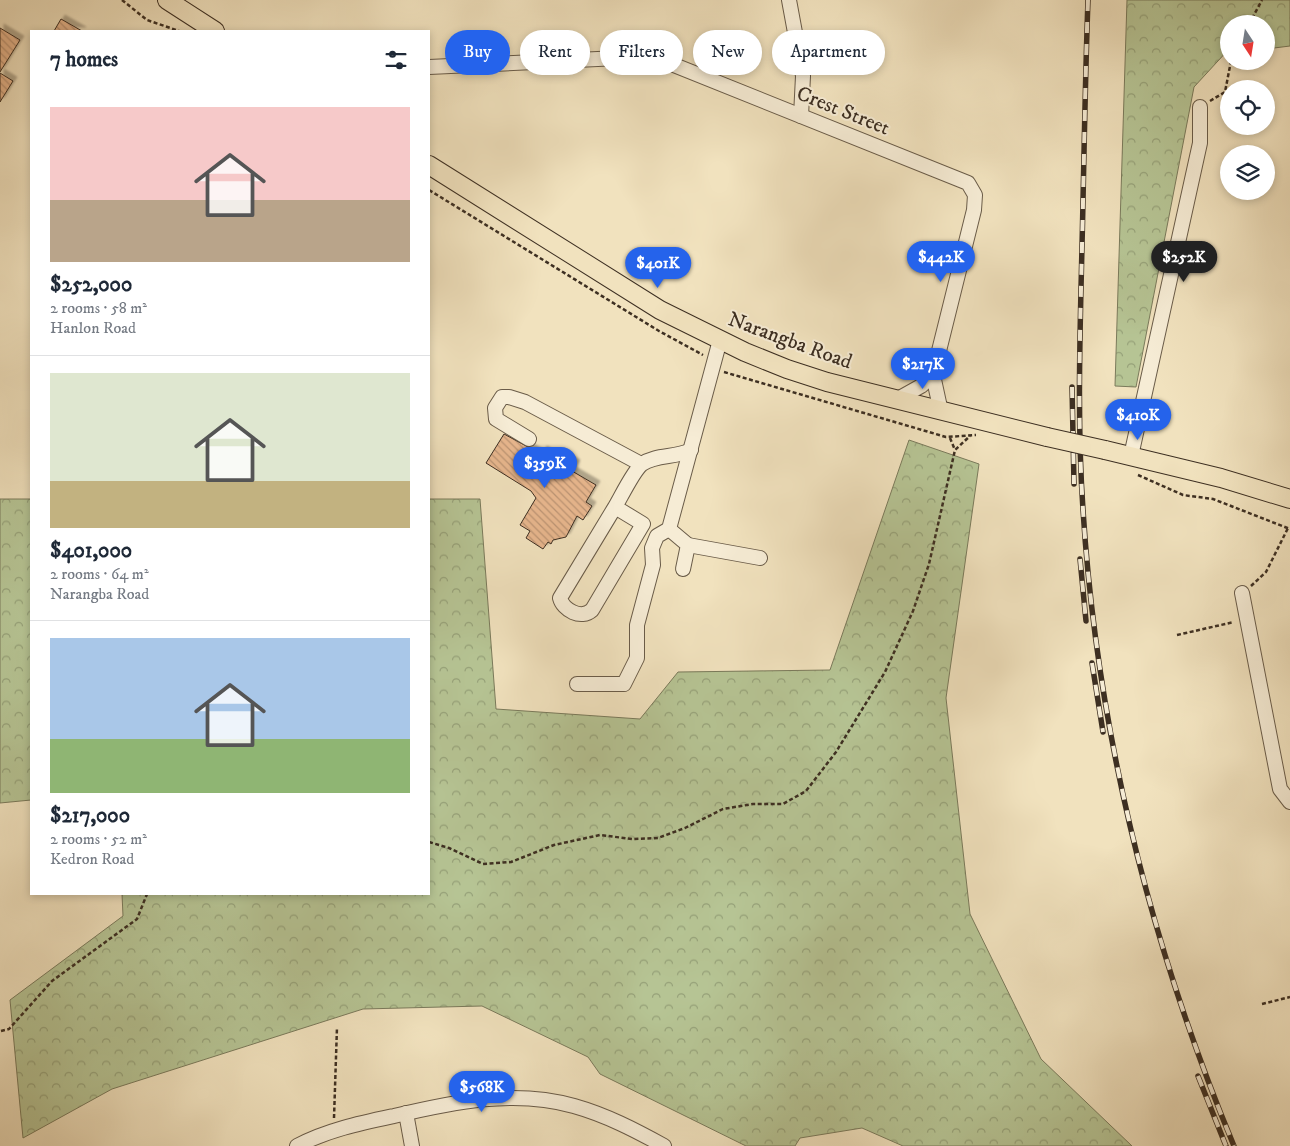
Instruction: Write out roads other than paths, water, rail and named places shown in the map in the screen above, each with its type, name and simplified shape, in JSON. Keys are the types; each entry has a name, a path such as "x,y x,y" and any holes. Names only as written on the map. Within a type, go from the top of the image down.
{"main road":[{"path":"167,0 213,30"},
{"name":"Narangba Road","path":"430,166 652,305 720,340 787,369 941,412 1105,450 1132,464 1212,476 1290,499"}],"street":[{"path":"789,0 802,66 804,97 802,116"},
{"name":"Crest Street","path":"430,67 650,58 668,62 961,180 973,190 974,210 934,375"},
{"path":"1132,464 1200,143 1200,107"},
{"path":"577,684 624,684 637,658 636,625 653,565 652,548 657,536 669,529 720,340"},
{"path":"896,400 921,386 934,375 941,412"},
{"path":"528,439 496,418 494,408 502,397 525,402 642,464"},
{"path":"614,507 643,524 592,610 584,614 576,614 567,610 560,598 614,507 642,464 666,456 678,456 691,450"},
{"path":"669,529 688,545 760,558"},
{"path":"684,569 688,545"},
{"path":"1242,593 1280,789 1290,802"},
{"path":"297,1146 335,1131 406,1113 499,1097 549,1101 602,1115 664,1146"},
{"path":"406,1113 412,1146"}],"railway":[{"path":"1088,0 1080,312 1080,411 1081,477 1090,592 1115,754 1132,834 1153,914 1177,992 1204,1070 1234,1146"},
{"path":"1072,387 1074,484"},
{"path":"1080,559 1086,621"},
{"path":"1092,663 1103,732"},
{"path":"1198,1076 1226,1146"}]}
